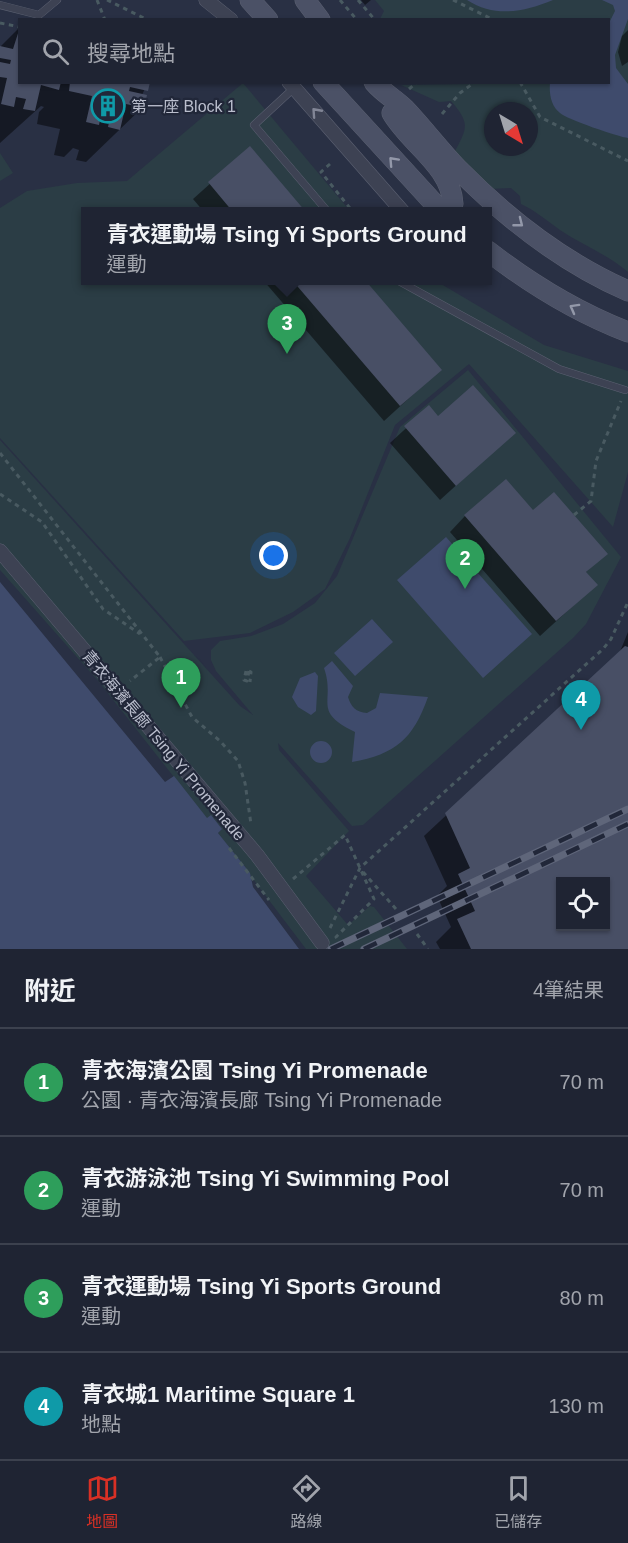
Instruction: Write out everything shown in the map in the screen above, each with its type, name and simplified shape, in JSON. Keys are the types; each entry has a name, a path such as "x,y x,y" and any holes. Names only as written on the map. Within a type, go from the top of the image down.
{"main road":[{"path":"250,0 266,18"},
{"path":"305,0 318,18"},
{"path":"325,84 439,207"},
{"path":"380,89 394,117 446,178 453,193 453,204 450,207"},
{"path":"380,89 405,109 455,166 504,212 561,255 603,280 628,291"},
{"path":"492,254 536,287 587,315 628,332"}],"street":[{"path":"206,0 228,18"},
{"path":"292,85 399,207"},
{"name":"青衣海濱長廊 Tsing Yi Promenade","path":"0,551 257,855 322,943"}],"lane":[{"path":"0,5 39,15 57,0"},
{"path":"292,85 254,125 324,207"},
{"path":"406,285 559,369 625,390"}],"path":[{"path":"97,0 104,18"},
{"path":"107,0 144,18"},
{"path":"340,0 355,18"},
{"path":"358,0 373,18"},
{"path":"453,0 490,18"},
{"path":"0,23 18,27"},
{"path":"409,89 415,84"},
{"path":"442,114 460,93 473,84"},
{"path":"521,84 540,117 628,161"},
{"path":"330,164 321,172 348,207"},
{"path":"574,515 591,501 596,461 625,390"},
{"path":"0,453 160,657 192,717 220,741 238,761 245,783 244,793 257,855"},
{"path":"0,494 42,522 103,609 139,632 149,643"},
{"path":"336,916 360,868 603,650 612,639 628,602"},
{"path":"137,690 130,681 160,657"},
{"path":"246,671 244,680 247,681 249,672 251,672 250,682"},
{"path":"289,882 345,835 374,899 336,937 344,949"},
{"path":"360,868 396,909"},
{"path":"417,934 428,949"}],"shaded area":[{"path":"375,0 628,0 628,272 521,204 520,196 511,188 489,189 454,153 465,126 462,115 451,101 439,102 401,85 610,84 610,18 380,18 384,11"},
{"path":"244,84 347,207 81,207 81,285 443,285 544,345 628,371 628,472 613,527 469,364 395,425 350,538 325,589 293,612 250,633 184,641 0,438 0,208 27,191 77,183 127,181"},
{"path":"0,153 13,173 0,181"},
{"path":"468,370 621,557 586,624 573,638 363,825 352,826 278,743 279,750 349,831 306,876 348,925 370,906 374,907 407,949 306,949 218,833 222,829 212,816 207,819 99,682 0,570 0,440 240,706 253,715 216,671 211,660 211,650 220,641 251,636 283,624 315,603 337,576 400,427"}],"water":[{"path":"467,0 553,0 531,8 499,11 478,6"},
{"path":"602,0 628,0 628,19 615,55 616,68 628,84 628,138 564,116 554,107 550,95 550,84 610,84 610,21 615,11 613,5"},
{"path":"446,537 532,634 483,678 397,580"},
{"path":"0,582 165,782 174,776 207,818 211,815 222,829 218,833 250,873 253,887 299,949 0,949"},
{"path":"372,619 393,642 355,676 334,653"},
{"path":"332,661 353,686 348,697 352,706 357,710 367,713 376,708 380,693 428,697 416,724 401,742 380,754 352,762 355,732 333,718 329,711 324,668"},
{"path":"315,672 318,676 316,711 311,715 298,707 292,697 300,678"},
{"path":"321,741 329,744 332,752 329,760 321,763 313,760 310,752 313,744"}],"building":[{"path":"18,33 18,84 60,84 59,90 41,85 35,111 23,109 26,99 16,97 14,107 1,104 7,78 0,77 0,62 10,64 11,60 0,58 0,46 13,49"},
{"name":"第一座 Block 1","path":"70,84 150,84 148,91 130,87 129,91 147,95 144,108 126,104 120,130 108,127 110,117 101,115 99,125 86,122 92,96 69,91"},
{"path":"250,146 302,207 229,207 208,182"},
{"path":"296,285 369,285 442,370 400,406"},
{"path":"473,385 516,433 456,486 404,426 429,405 438,416"},
{"path":"506,479 533,510 554,492 608,554 586,572 598,585 556,621 464,515"},
{"path":"625,646 628,647 628,949 471,949 457,919 475,911 458,874 470,868 445,813"}],"railway":[{"path":"331,949 628,809"},
{"path":"364,949 628,824"}],"place":[{"name":"第一座 Block 1","path":"108,106"},
{"name":"青衣運動場 Tsing Yi Sports Ground","path":"287,354"},
{"name":"青衣游泳池 Tsing Yi Swimming Pool","path":"465,589"},
{"name":"青衣海濱公園 Tsing Yi Promenade","path":"181,708"},
{"name":"青衣城1 Maritime Square 1","path":"581,730"}]}
